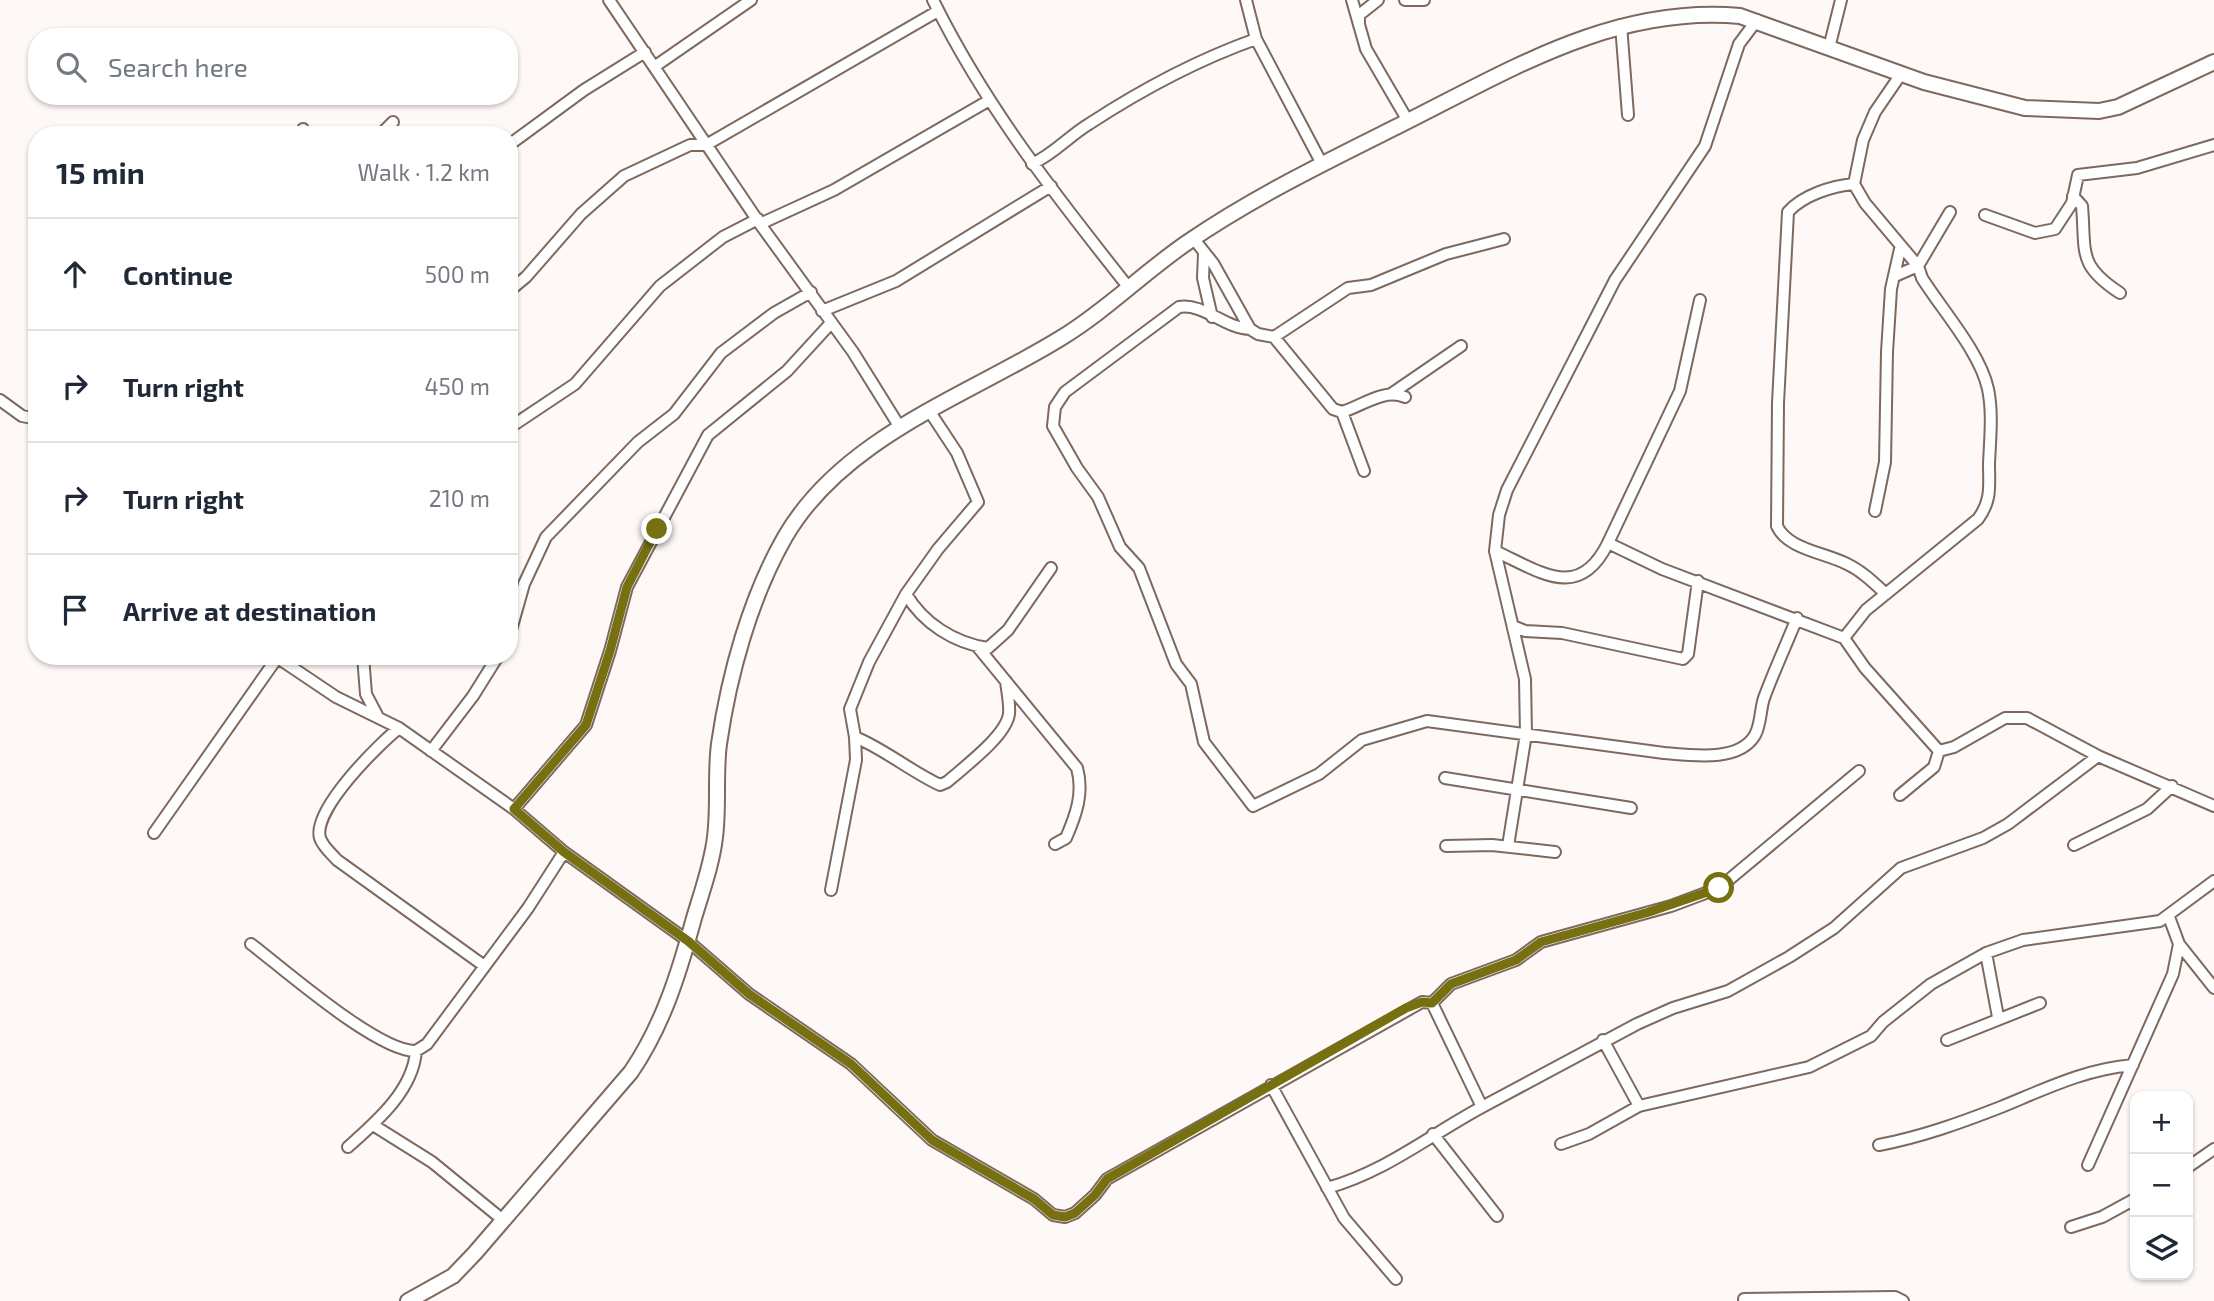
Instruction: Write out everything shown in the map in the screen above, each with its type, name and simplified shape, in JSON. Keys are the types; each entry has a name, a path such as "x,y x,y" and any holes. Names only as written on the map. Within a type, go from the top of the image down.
{"street":[{"path":"609,0 759,222 811,292 901,429"},
{"path":"654,67 751,0"},
{"path":"933,0 988,101 1032,164 1129,288"},
{"path":"1246,0 1256,39 1322,164"},
{"path":"1352,0 1359,28 1375,66 1408,121"},
{"path":"1359,28 1359,15 1378,0"},
{"path":"1405,0 1424,0"},
{"path":"1829,48 1841,0"},
{"path":"518,284 596,199 624,176 690,145 706,145 938,11"},
{"path":"408,1301 453,1276 631,1072 646,1050 676,982 715,843 719,746 728,699 750,616 766,574 786,535 835,475 901,429 1061,338 1193,238 1322,164 1480,82 1553,48 1621,25 1714,14 1756,20 1901,75 2025,108 2099,111 2148,94 2214,62"},
{"path":"1508,846 1526,734 1525,669 1494,551 1499,515 1507,490 1615,280 1705,146 1739,44 1756,20"},
{"path":"1621,25 1628,115"},
{"path":"1032,164 1049,156 1085,126 1188,67 1256,39"},
{"path":"518,138 584,90 645,52"},
{"path":"1844,638 1849,628 1886,594 1978,519 1991,494 1988,388 1970,350 1922,278 1918,266 1900,248 1865,203 1854,184 1863,140 1875,112 1901,75"},
{"path":"518,422 575,384 660,286 723,237 834,190 988,101"},
{"path":"389,126 393,122"},
{"path":"1984,215 2035,233 2046,232 2060,223 2073,196 2078,175 2106,174 2137,168 2214,145"},
{"path":"1854,184 1820,193 1794,205 1788,212 1778,403 1777,526 1786,539 1848,564 1886,594"},
{"path":"822,311 896,281 1051,186"},
{"path":"2073,196 2082,206 2082,248 2089,264 2095,275 2120,293"},
{"path":"1895,276 1918,266 1950,212"},
{"path":"1193,238 1213,263 1250,329"},
{"path":"1274,337 1349,288 1371,285 1459,250 1504,239"},
{"path":"1875,511 1885,462 1887,352 1900,248"},
{"path":"1204,254 1203,278 1212,317"},
{"path":"518,606 524,584 546,537 638,442 674,414 721,354 774,313 811,292"},
{"path":"1494,551 1568,579 1587,573 1608,543 1680,391 1700,300"},
{"path":"1364,471 1342,412 1326,402 1274,337 1250,329 1232,327 1194,307 1179,307 1065,393 1052,415 1053,426 1077,468 1098,497 1120,547 1139,568 1147,585 1176,664 1191,684 1204,741 1253,806 1319,774 1362,740 1427,721 1703,755 1741,748 1756,734 1762,705 1797,618"},
{"path":"514,809 586,725 627,587 708,435 787,372 831,323"},
{"path":"1389,395 1461,346"},
{"path":"1342,412 1396,393 1405,397"},
{"path":"0,400 22,416 28,417"},
{"path":"831,890 856,760 850,709 869,662 906,594 938,549 978,502 957,453 930,412"},
{"path":"1608,543 1662,569 1844,638 1865,668 1939,751 1947,751 1990,725 2016,716 2027,718 2098,756 2214,806"},
{"path":"906,594 920,616 976,646 988,648 997,642 1037,592 1051,568"},
{"path":"1513,626 1525,631 1562,633 1682,659 1688,654 1698,581"},
{"path":"976,646 1077,768 1080,779 1078,803 1066,838 1055,844"},
{"path":"154,833 270,665"},
{"path":"288,665 336,696 399,728 514,809 564,852 688,941 749,994 851,1064 932,1140 1034,1199 1053,1215 1065,1217 1075,1213 1095,1195 1107,1179 1406,1008 1422,1002 1432,1003"},
{"path":"364,665 366,694 376,715"},
{"path":"431,751 473,696 492,665"},
{"path":"855,737 898,758 925,778 940,785 947,782 1000,733 1007,723 1009,713 1006,679"},
{"path":"399,728 376,747 348,782 324,816 319,830 320,839 337,860 483,965"},
{"path":"1900,795 1934,766 1939,751"},
{"path":"1327,1188 1371,1173 1433,1134 1604,1040 1674,1007 1728,990 1800,951 1834,928 1901,868 1983,838 2008,824 2098,756"},
{"path":"1432,1003 1451,984 1516,960 1541,942 1649,912 1719,888 1859,771"},
{"path":"1445,778 1631,808"},
{"path":"2074,845 2147,809 2172,786"},
{"path":"1446,846 1508,846 1555,852"},
{"path":"251,944 323,1001 379,1038 398,1050 416,1051 427,1044 483,965 528,908 564,852"},
{"path":"1561,1144 1589,1134 1639,1106 1788,1073 1834,1057 1871,1036 1883,1022 1931,984 1986,953 2023,940 2144,925 2169,917 2214,881"},
{"path":"2169,917 2179,944 2214,988"},
{"path":"2088,1165 2173,974 2179,944"},
{"path":"1986,953 1998,1017"},
{"path":"1432,1003 1482,1107"},
{"path":"1947,1040 1998,1017 2040,1003"},
{"path":"1604,1040 1639,1106"},
{"path":"348,1147 373,1125 397,1095 413,1066 416,1051"},
{"path":"1879,1146 1929,1135 2075,1076 2106,1067 2133,1065"},
{"path":"1271,1085 1327,1188 1359,1239 1396,1279"},
{"path":"373,1125 432,1162 503,1220"},
{"path":"1433,1134 1497,1216"},
{"path":"2193,1164 2214,1149"},
{"path":"2071,1227 2102,1217 2130,1202"},
{"path":"1744,1298 1884,1297 1903,1301"}],"route":[{"path":"657,529 627,587 586,725 514,809 564,852 688,941 749,994 851,1064 932,1140 1034,1199 1053,1215 1065,1217 1075,1213 1102,1188 1107,1179 1220,1117 1406,1008 1422,1002 1432,1003 1442,990 1451,984 1516,960 1541,942 1671,906 1719,888"}]}
